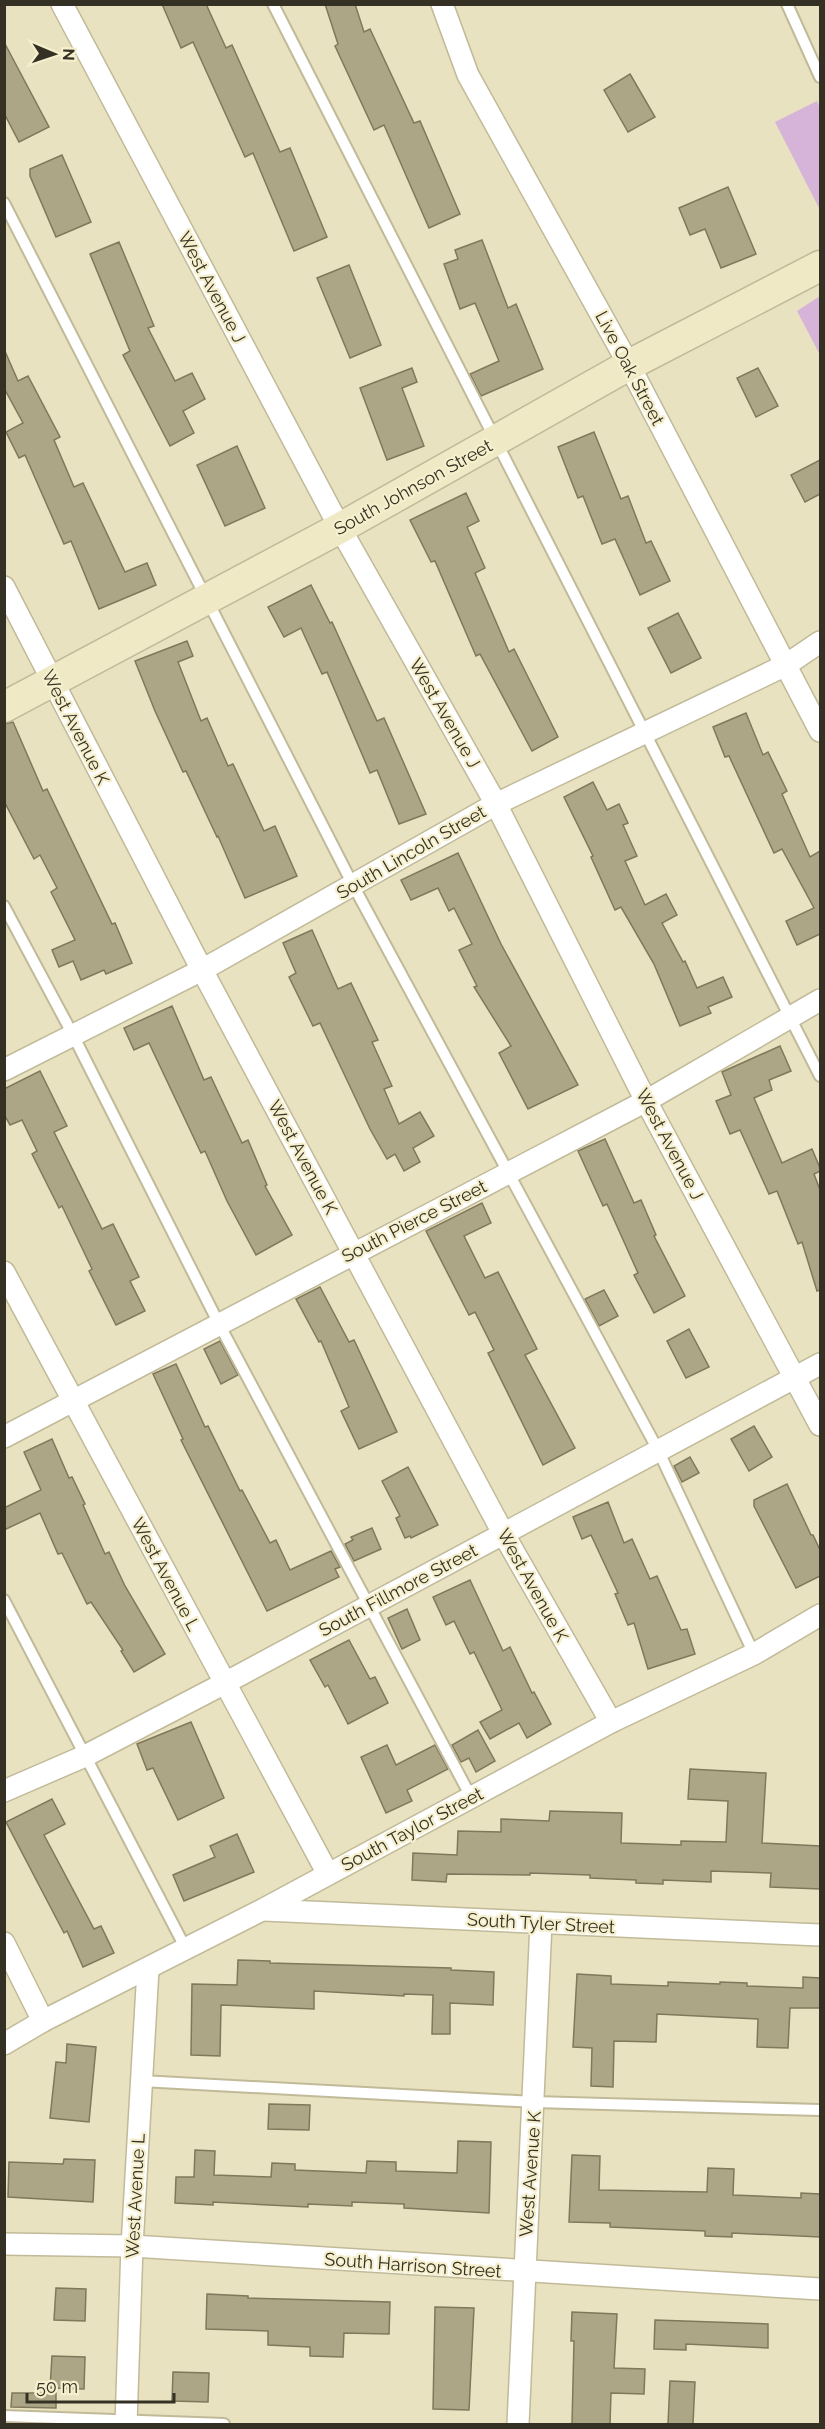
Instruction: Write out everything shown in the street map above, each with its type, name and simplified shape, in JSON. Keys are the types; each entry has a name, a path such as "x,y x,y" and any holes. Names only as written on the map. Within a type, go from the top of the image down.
{"street":[{"name":"West Avenue J","path":"62,4 340,528 496,804 646,1101 820,1425"},
{"name":"Live Oak Street","path":"442,4 468,75 629,365 820,731"},
{"name":"South Johnson Street","path":"4,707 340,528 629,365 820,266"},
{"name":"West Avenue K","path":"4,587 202,970 503,1533 611,1722"},
{"name":"South Lincoln Street","path":"4,1070 202,970 496,804 786,665 820,642"},
{"name":"South Pierce Street","path":"4,1437 646,1101 820,1000"},
{"name":"West Avenue L","path":"4,1272 328,1874"},
{"name":"South Fillmore Street","path":"4,1791 85,1755 225,1683 820,1364"},
{"name":"South Taylor Street","path":"4,2044 43,2021 262,1910 611,1722 754,1654 820,1615"},
{"name":"South Tyler Street","path":"262,1910 820,1935"},
{"name":"West Avenue K","path":"518,2424 541,1923"},
{"path":"4,1943 43,2021"},
{"name":"West Avenue L","path":"126,2422 132,2246 148,1969"},
{"name":"South Harrison Street","path":"4,2244 132,2246 820,2289"}],"lane":[{"path":"273,4 820,1076"},
{"path":"787,4 820,77"},
{"path":"4,203 353,885 657,1450 754,1654"},
{"path":"4,906 73,1035 219,1324 471,1797"},
{"path":"4,1600 186,1949"},
{"path":"141,2081 534,2102 820,2110"},
{"path":"4,2416 224,2424"}],"shaded area":[{"path":"817,101 820,108 820,210 775,122"},
{"path":"820,296 820,355 797,311"}],"building":[{"path":"162,4 206,4 226,48 232,45 280,152 290,148 327,237 294,251 253,153 245,157 193,42 181,48"},
{"path":"325,4 355,4 364,32 370,29 414,123 420,121 460,214 429,228 384,125 374,130 335,46 338,44"},
{"path":"4,42 49,127 19,142 4,113"},
{"path":"630,74 655,117 628,132 604,90"},
{"path":"62,155 91,222 56,237 30,176 30,169"},
{"path":"728,187 756,254 721,268 705,229 690,235 679,208"},
{"path":"482,240 508,308 516,304 543,369 481,396 470,374 499,361 475,303 460,309 444,264 458,259 455,250"},
{"path":"119,242 154,326 148,328 175,381 192,373 205,399 183,411 194,433 170,446 123,355 130,351 90,254"},
{"path":"349,265 381,345 350,358 317,278"},
{"path":"4,349 18,381 28,376 60,437 54,440 74,487 83,483 125,572 147,563 156,585 99,609 71,541 64,544 25,455 19,458 6,432 23,423 4,388"},
{"path":"412,368 417,382 402,388 424,446 387,460 360,388"},
{"path":"758,368 778,406 756,417 737,378"},
{"path":"594,432 621,499 628,496 646,543 651,541 670,581 640,595 615,539 602,544 583,496 578,498 558,447"},
{"path":"237,446 265,508 225,526 197,465"},
{"path":"820,460 820,494 805,502 791,475"},
{"path":"466,493 479,521 467,527 485,568 475,573 509,652 514,649 558,737 532,751 480,654 476,656 435,561 431,562 410,520"},
{"path":"311,585 330,623 332,622 377,721 384,718 426,814 399,824 377,770 370,773 327,672 322,674 301,628 284,637 268,607"},
{"path":"678,613 701,658 671,673 648,628"},
{"path":"187,641 193,656 178,662 201,721 207,718 228,766 233,764 264,831 275,826 297,876 245,898 218,836 186,771 183,772 135,661"},
{"path":"746,713 763,755 768,752 787,791 782,794 810,857 820,851 820,934 797,945 786,921 814,908 782,849 774,853 729,756 725,757 713,727"},
{"path":"13,722 43,791 47,789 112,924 115,923 132,963 106,974 104,970 81,980 73,961 59,967 52,950 75,940 51,892 57,888 40,855 34,859 4,801 4,724"},
{"path":"593,782 607,810 619,804 628,823 623,825 637,856 625,861 645,905 666,894 677,915 662,923 683,962 685,961 697,988 723,977 732,997 708,1007 711,1013 680,1026 654,964 621,907 615,910 591,857 593,856 564,797"},
{"path":"458,853 501,944 578,1085 528,1109 499,1053 511,1046 474,987 477,986 459,950 472,944 454,908 449,911 438,888 411,900 401,880"},
{"path":"312,930 338,989 351,983 378,1040 372,1042 392,1086 384,1089 399,1124 420,1112 434,1136 413,1148 420,1162 404,1171 395,1154 387,1159 370,1129 320,1023 313,1026 289,977 296,973 283,943"},
{"path":"172,1006 204,1080 211,1077 242,1143 248,1140 267,1185 265,1186 292,1235 256,1255 227,1201 205,1151 201,1153 149,1043 134,1050 124,1028"},
{"path":"780,1046 791,1071 769,1080 772,1090 754,1098 782,1163 812,1149 820,1168 820,1171 814,1174 820,1190 820,1290 817,1291 802,1242 798,1244 777,1191 769,1194 740,1130 730,1134 716,1101 731,1095 722,1072"},
{"path":"40,1071 67,1126 54,1132 102,1229 113,1224 139,1277 130,1281 145,1311 116,1325 89,1271 92,1269 62,1206 59,1208 32,1154 37,1151 22,1120 10,1125 4,1114 4,1089"},
{"path":"605,1139 634,1203 641,1200 656,1235 654,1236 685,1296 654,1313 634,1275 638,1273 607,1204 603,1206 578,1151"},
{"path":"482,1203 491,1223 464,1236 485,1278 498,1272 537,1349 525,1355 575,1448 543,1465 488,1353 494,1350 475,1312 469,1315 426,1231"},
{"path":"320,1287 349,1342 354,1340 397,1432 359,1449 341,1411 349,1407 321,1341 319,1342 296,1299"},
{"path":"604,1290 618,1316 599,1326 585,1299"},
{"path":"689,1329 709,1367 686,1378 667,1341"},
{"path":"220,1341 238,1375 221,1384 204,1349"},
{"path":"176,1364 205,1427 208,1426 240,1491 242,1490 270,1543 276,1540 290,1570 331,1551 340,1567 335,1569 339,1577 267,1611 181,1440 183,1439 153,1374"},
{"path":"754,1426 772,1457 749,1471 731,1439"},
{"path":"52,1439 69,1478 72,1477 85,1504 83,1505 105,1554 109,1552 125,1586 165,1654 134,1672 121,1651 123,1650 91,1602 87,1604 62,1553 58,1554 40,1513 4,1530 4,1508 41,1490 24,1452"},
{"path":"690,1457 699,1473 682,1482 674,1466"},
{"path":"408,1467 438,1525 411,1538 410,1536 405,1538 396,1518 400,1516 382,1481"},
{"path":"787,1484 820,1550 820,1576 796,1588 754,1506 754,1500"},
{"path":"608,1502 624,1543 632,1539 650,1579 657,1576 681,1630 687,1629 695,1654 648,1669 634,1623 628,1625 615,1594 618,1593 591,1535 582,1539 573,1517"},
{"path":"372,1528 381,1549 354,1561 345,1544 353,1540 351,1537"},
{"path":"470,1580 503,1651 510,1647 532,1693 534,1692 551,1724 527,1738 519,1723 490,1739 480,1722 502,1710 474,1652 470,1654 454,1621 446,1625 433,1597"},
{"path":"407,1609 420,1640 402,1649 388,1618"},
{"path":"349,1640 370,1679 375,1677 388,1703 348,1724 328,1685 325,1687 310,1660"},
{"path":"191,1722 224,1798 178,1820 153,1768 147,1770 137,1744"},
{"path":"478,1730 495,1761 476,1772 469,1758 461,1762 452,1745"},
{"path":"387,1745 396,1765 435,1745 448,1769 407,1790 412,1801 386,1813 361,1757"},
{"path":"690,1769 766,1773 762,1843 820,1846 820,1889 770,1887 771,1873 711,1871 711,1882 663,1880 663,1884 590,1878 590,1875 530,1873 530,1875 447,1874 446,1882 412,1880 413,1853 457,1855 458,1831 501,1832 501,1819 549,1821 550,1811 622,1813 621,1843 681,1845 681,1841 726,1842 728,1801 688,1799"},
{"path":"52,1799 65,1824 44,1835 94,1929 101,1926 114,1953 83,1967 67,1931 64,1933 6,1822"},
{"path":"237,1834 254,1872 184,1901 173,1875 215,1857 210,1846"},
{"path":"238,1960 451,1968 451,1970 494,1972 493,2005 450,2003 450,2034 432,2034 433,1995 404,1994 404,1996 314,1991 314,2009 221,2005 220,2056 191,2055 192,1984 237,1985"},
{"path":"577,1974 611,1976 611,1984 668,1986 668,1982 720,1984 720,1982 747,1983 747,1986 803,1988 803,1977 820,1978 820,2008 790,2008 788,2048 757,2047 758,2019 657,2014 656,2042 614,2041 613,2087 591,2086 592,2048 573,2047"},
{"path":"67,2044 96,2047 89,2122 50,2118 56,2062 66,2063"},
{"path":"269,2104 310,2105 309,2130 268,2129"},
{"path":"458,2141 491,2142 489,2213 404,2208 404,2204 352,2202 352,2206 308,2204 308,2207 213,2202 213,2205 175,2203 176,2177 194,2177 195,2150 215,2151 214,2175 271,2177 272,2163 295,2164 295,2170 366,2173 367,2161 396,2162 396,2171 457,2173"},
{"path":"572,2155 600,2156 599,2190 707,2192 708,2168 734,2169 733,2195 801,2198 801,2193 820,2194 820,2237 732,2233 732,2237 705,2236 705,2231 610,2227 610,2223 569,2222"},
{"path":"64,2159 95,2160 93,2202 8,2197 9,2162 63,2164"},
{"path":"56,2288 86,2289 85,2321 54,2320"},
{"path":"207,2294 248,2296 248,2298 390,2302 389,2334 344,2333 343,2357 310,2356 310,2347 268,2345 268,2331 206,2329"},
{"path":"435,2307 474,2308 469,2410 433,2409"},
{"path":"572,2312 617,2314 614,2368 645,2369 644,2394 611,2393 610,2424 572,2424 574,2341 571,2341"},
{"path":"655,2320 768,2324 768,2348 686,2344 686,2350 654,2349"},
{"path":"52,2356 85,2357 84,2389 50,2388"},
{"path":"173,2372 209,2373 208,2402 172,2401"},
{"path":"670,2381 695,2382 693,2424 668,2424"},
{"path":"12,2393 56,2393 56,2408 11,2407"}]}
